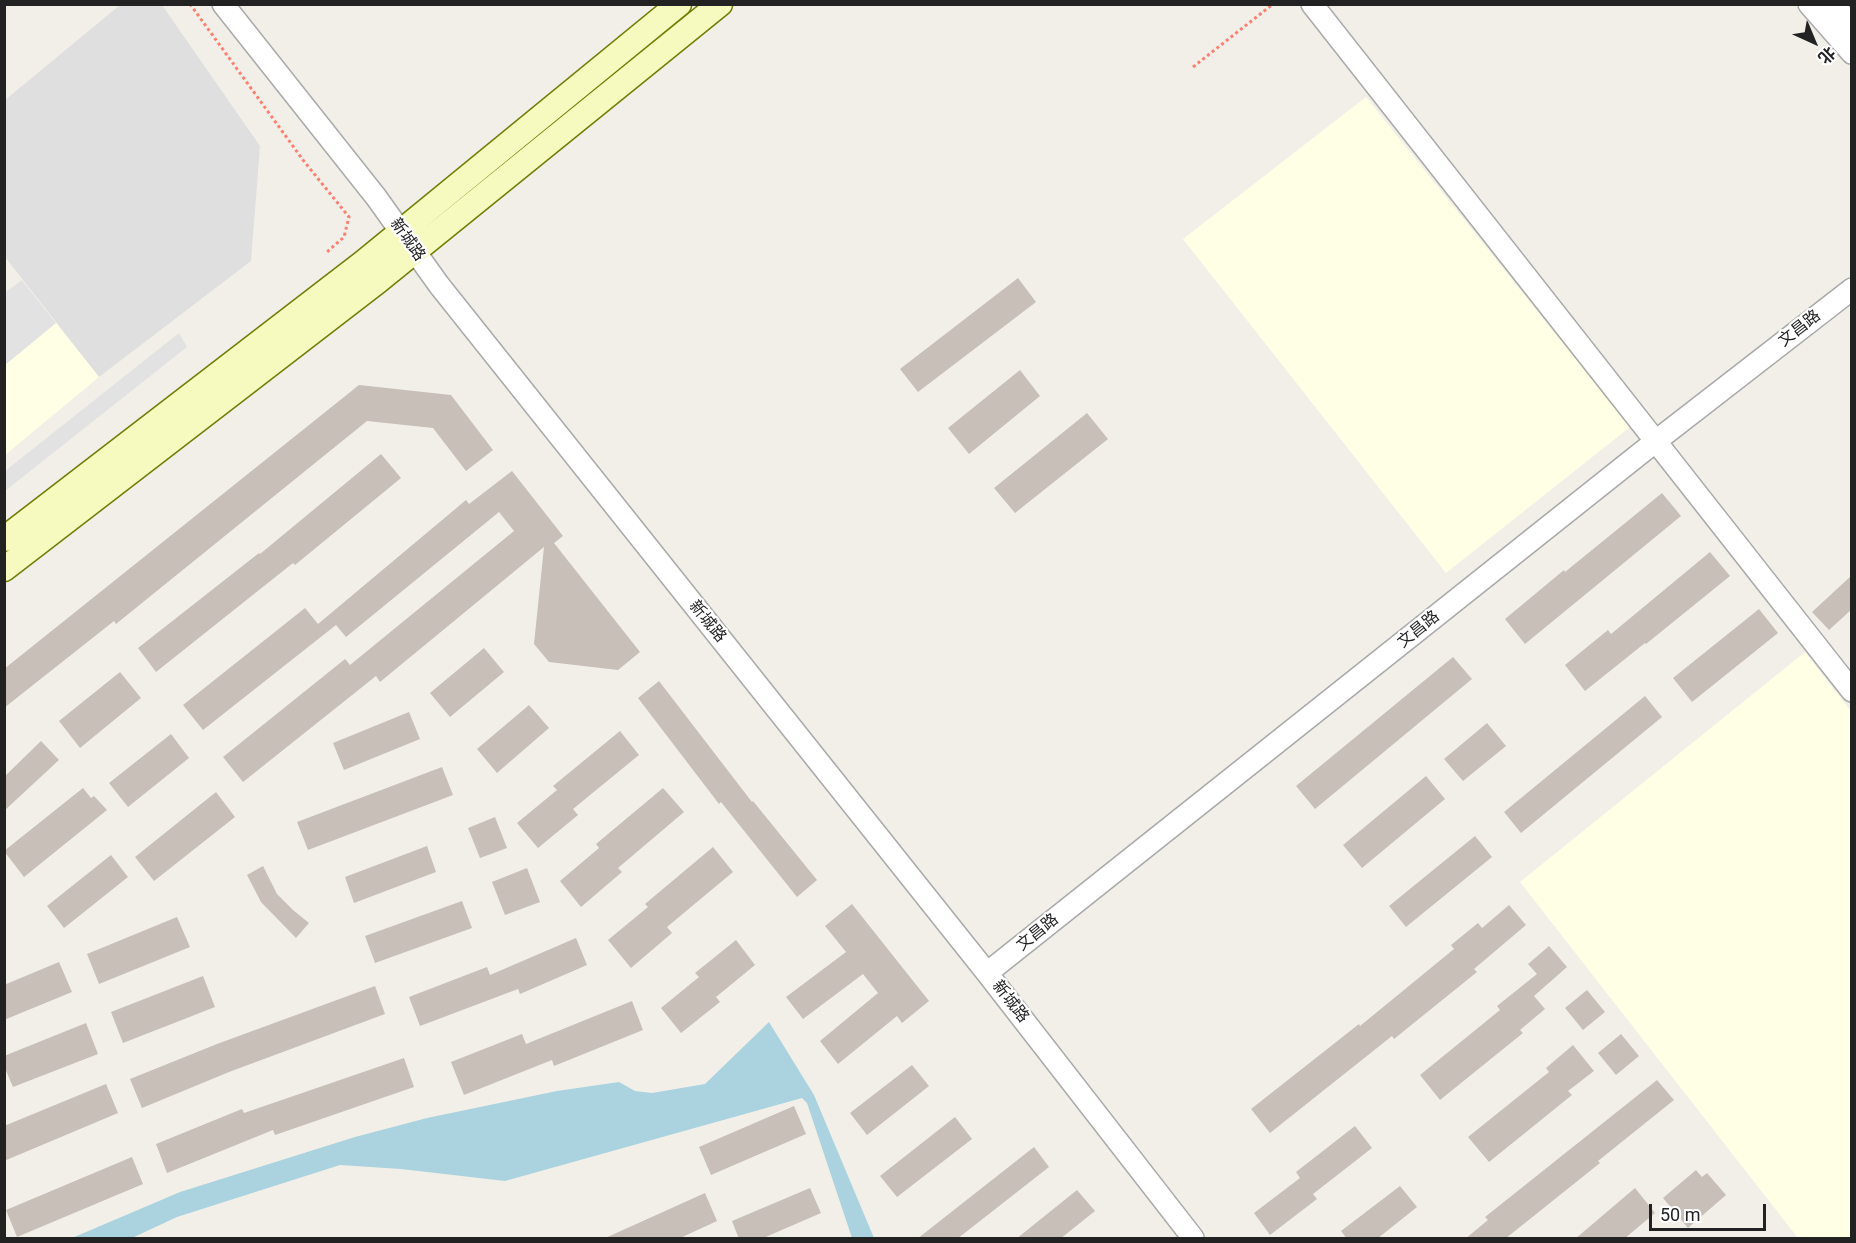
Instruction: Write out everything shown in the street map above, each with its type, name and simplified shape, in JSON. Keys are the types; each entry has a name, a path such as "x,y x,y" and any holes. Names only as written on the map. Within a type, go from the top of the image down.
{"main road":[{"path":"4,569 408,242 679,4"},
{"path":"4,539 408,242 720,4"}],"street":[{"name":"新城路","path":"223,4 376,197 454,304 987,973 1193,1239"},
{"path":"1312,4 1851,691"},
{"path":"1809,4 1851,53"},
{"path":"1833,4 1851,26"},
{"name":"文昌路","path":"987,973 1656,441 1851,289"}],"path":[{"path":"190,4 303,160 349,217 344,237 326,253"},
{"path":"1193,67 1273,4"}],"shaded area":[{"path":"120,5 162,5 260,146 251,261 99,377 5,257 5,100"},
{"path":"1366,97 1630,427 1446,573 1183,239"},
{"path":"22,280 99,377 5,455 5,292"},
{"path":"22,280 56,323 5,365 5,292"},
{"path":"179,333 187,347 5,491 5,471"},
{"path":"1805,652 1851,711 1851,1238 1798,1238 1520,882"}],"water":[{"path":"769,1022 814,1095 874,1238 852,1238 807,1103 802,1098 505,1181 401,1169 340,1165 177,1217 132,1238 72,1238 180,1192 355,1137 427,1118 557,1091 619,1082 635,1091 652,1093 705,1084"}],"building":[{"path":"1018,278 1036,302 918,392 900,369"},
{"path":"1020,370 1040,396 969,454 948,428"},
{"path":"359,385 451,395 493,450 466,471 433,428 367,421 116,624 114,621 4,708 4,669"},
{"path":"1087,413 1108,439 1015,513 994,488"},
{"path":"381,454 401,478 295,565 293,563 156,672 138,648 260,554"},
{"path":"512,471 563,536 554,543 640,652 618,670 549,662 534,644 544,547 380,682 376,676 243,782 223,757 345,659 350,665 514,531 499,512 346,637 336,625 203,730 183,705 305,608 318,624 466,500 469,504"},
{"path":"1662,493 1681,516 1525,644 1505,619"},
{"path":"1710,552 1730,576 1585,691 1565,665 1608,630 1611,634"},
{"path":"1851,576 1851,610 1829,630 1812,612"},
{"path":"1759,609 1778,633 1692,702 1673,678"},
{"path":"484,648 504,672 450,717 430,693"},
{"path":"1453,657 1472,679 1315,809 1296,786"},
{"path":"120,672 141,698 80,748 59,721"},
{"path":"659,681 752,802 817,880 797,897 721,802 719,804 638,698"},
{"path":"1645,696 1662,717 1521,833 1504,812"},
{"path":"529,705 549,728 497,773 477,749"},
{"path":"409,712 420,739 344,770 333,743"},
{"path":"1487,723 1506,746 1463,781 1444,759"},
{"path":"620,731 639,755 573,809 578,815 538,848 517,823 557,790 553,786"},
{"path":"171,734 189,758 128,807 109,783"},
{"path":"41,741 59,760 4,811 4,777"},
{"path":"442,767 453,795 308,850 297,822"},
{"path":"1426,776 1445,799 1362,868 1343,845"},
{"path":"83,788 91,798 94,796 107,810 24,877 4,851"},
{"path":"663,788 684,812 618,868 622,872 581,907 560,881 599,848 596,844"},
{"path":"216,792 235,817 154,881 135,857"},
{"path":"495,817 507,848 480,858 468,828"},
{"path":"1475,836 1492,857 1406,927 1389,906"},
{"path":"427,846 436,872 354,903 345,877"},
{"path":"713,847 733,872 667,927 672,933 631,968 608,940 648,907 645,904"},
{"path":"111,855 128,877 64,928 47,906"},
{"path":"263,866 277,894 309,923 296,938 261,902 247,875"},
{"path":"527,868 540,902 505,915 492,882"},
{"path":"462,901 472,928 375,963 365,936"},
{"path":"852,904 929,1001 902,1023 897,1016 838,1064 820,1041 878,993 863,974 803,1019 786,997 846,952 825,926"},
{"path":"1509,905 1526,925 1474,969 1477,972 1394,1039 1392,1036 1270,1133 1251,1109 1359,1024 1360,1026 1454,949 1451,945 1478,923 1482,928"},
{"path":"177,917 190,947 99,984 87,954"},
{"path":"576,938 587,965 520,994 518,989 420,1026 409,997 487,967 490,975"},
{"path":"736,940 755,965 716,997 720,1002 681,1033 661,1008 699,977 695,973"},
{"path":"1549,946 1567,967 1534,996 1545,1009 1520,1030 1523,1033 1440,1100 1420,1075 1500,1010 1497,1006 1537,974 1528,964"},
{"path":"59,962 72,992 4,1020 4,985"},
{"path":"203,976 215,1007 123,1043 111,1012"},
{"path":"375,986 385,1014 229,1072 142,1108 130,1079 217,1044"},
{"path":"1587,990 1605,1012 1583,1030 1565,1008"},
{"path":"632,1001 643,1030 554,1066 552,1060 464,1095 451,1062 522,1034 526,1044"},
{"path":"86,1023 98,1054 13,1087 4,1066 4,1056"},
{"path":"1621,1034 1639,1056 1616,1075 1598,1053"},
{"path":"1573,1045 1594,1071 1568,1091 1572,1095 1489,1162 1468,1137 1549,1072 1546,1068"},
{"path":"404,1058 414,1087 275,1135 273,1130 167,1173 156,1144 242,1109 244,1113"},
{"path":"912,1065 929,1086 867,1135 850,1113"},
{"path":"1657,1080 1674,1100 1598,1161 1600,1163 1505,1239 1465,1239 1488,1220 1485,1217"},
{"path":"106,1084 118,1113 4,1161 4,1126"},
{"path":"794,1106 806,1134 711,1175 699,1147"},
{"path":"955,1117 972,1139 897,1197 880,1176"},
{"path":"1355,1126 1372,1148 1313,1194 1317,1199 1270,1235 1254,1213 1300,1178 1296,1172"},
{"path":"1034,1147 1049,1167 957,1239 917,1239"},
{"path":"132,1157 143,1184 17,1237 6,1210"},
{"path":"1696,1170 1702,1177 1707,1173 1726,1195 1688,1228 1663,1198"},
{"path":"1400,1186 1417,1207 1377,1239 1347,1239 1341,1231"},
{"path":"810,1188 821,1213 761,1239 739,1239 732,1221"},
{"path":"1635,1188 1655,1213 1624,1239 1575,1239"},
{"path":"1077,1190 1095,1211 1060,1239 1016,1239"},
{"path":"705,1193 717,1221 678,1239 603,1239"}]}
